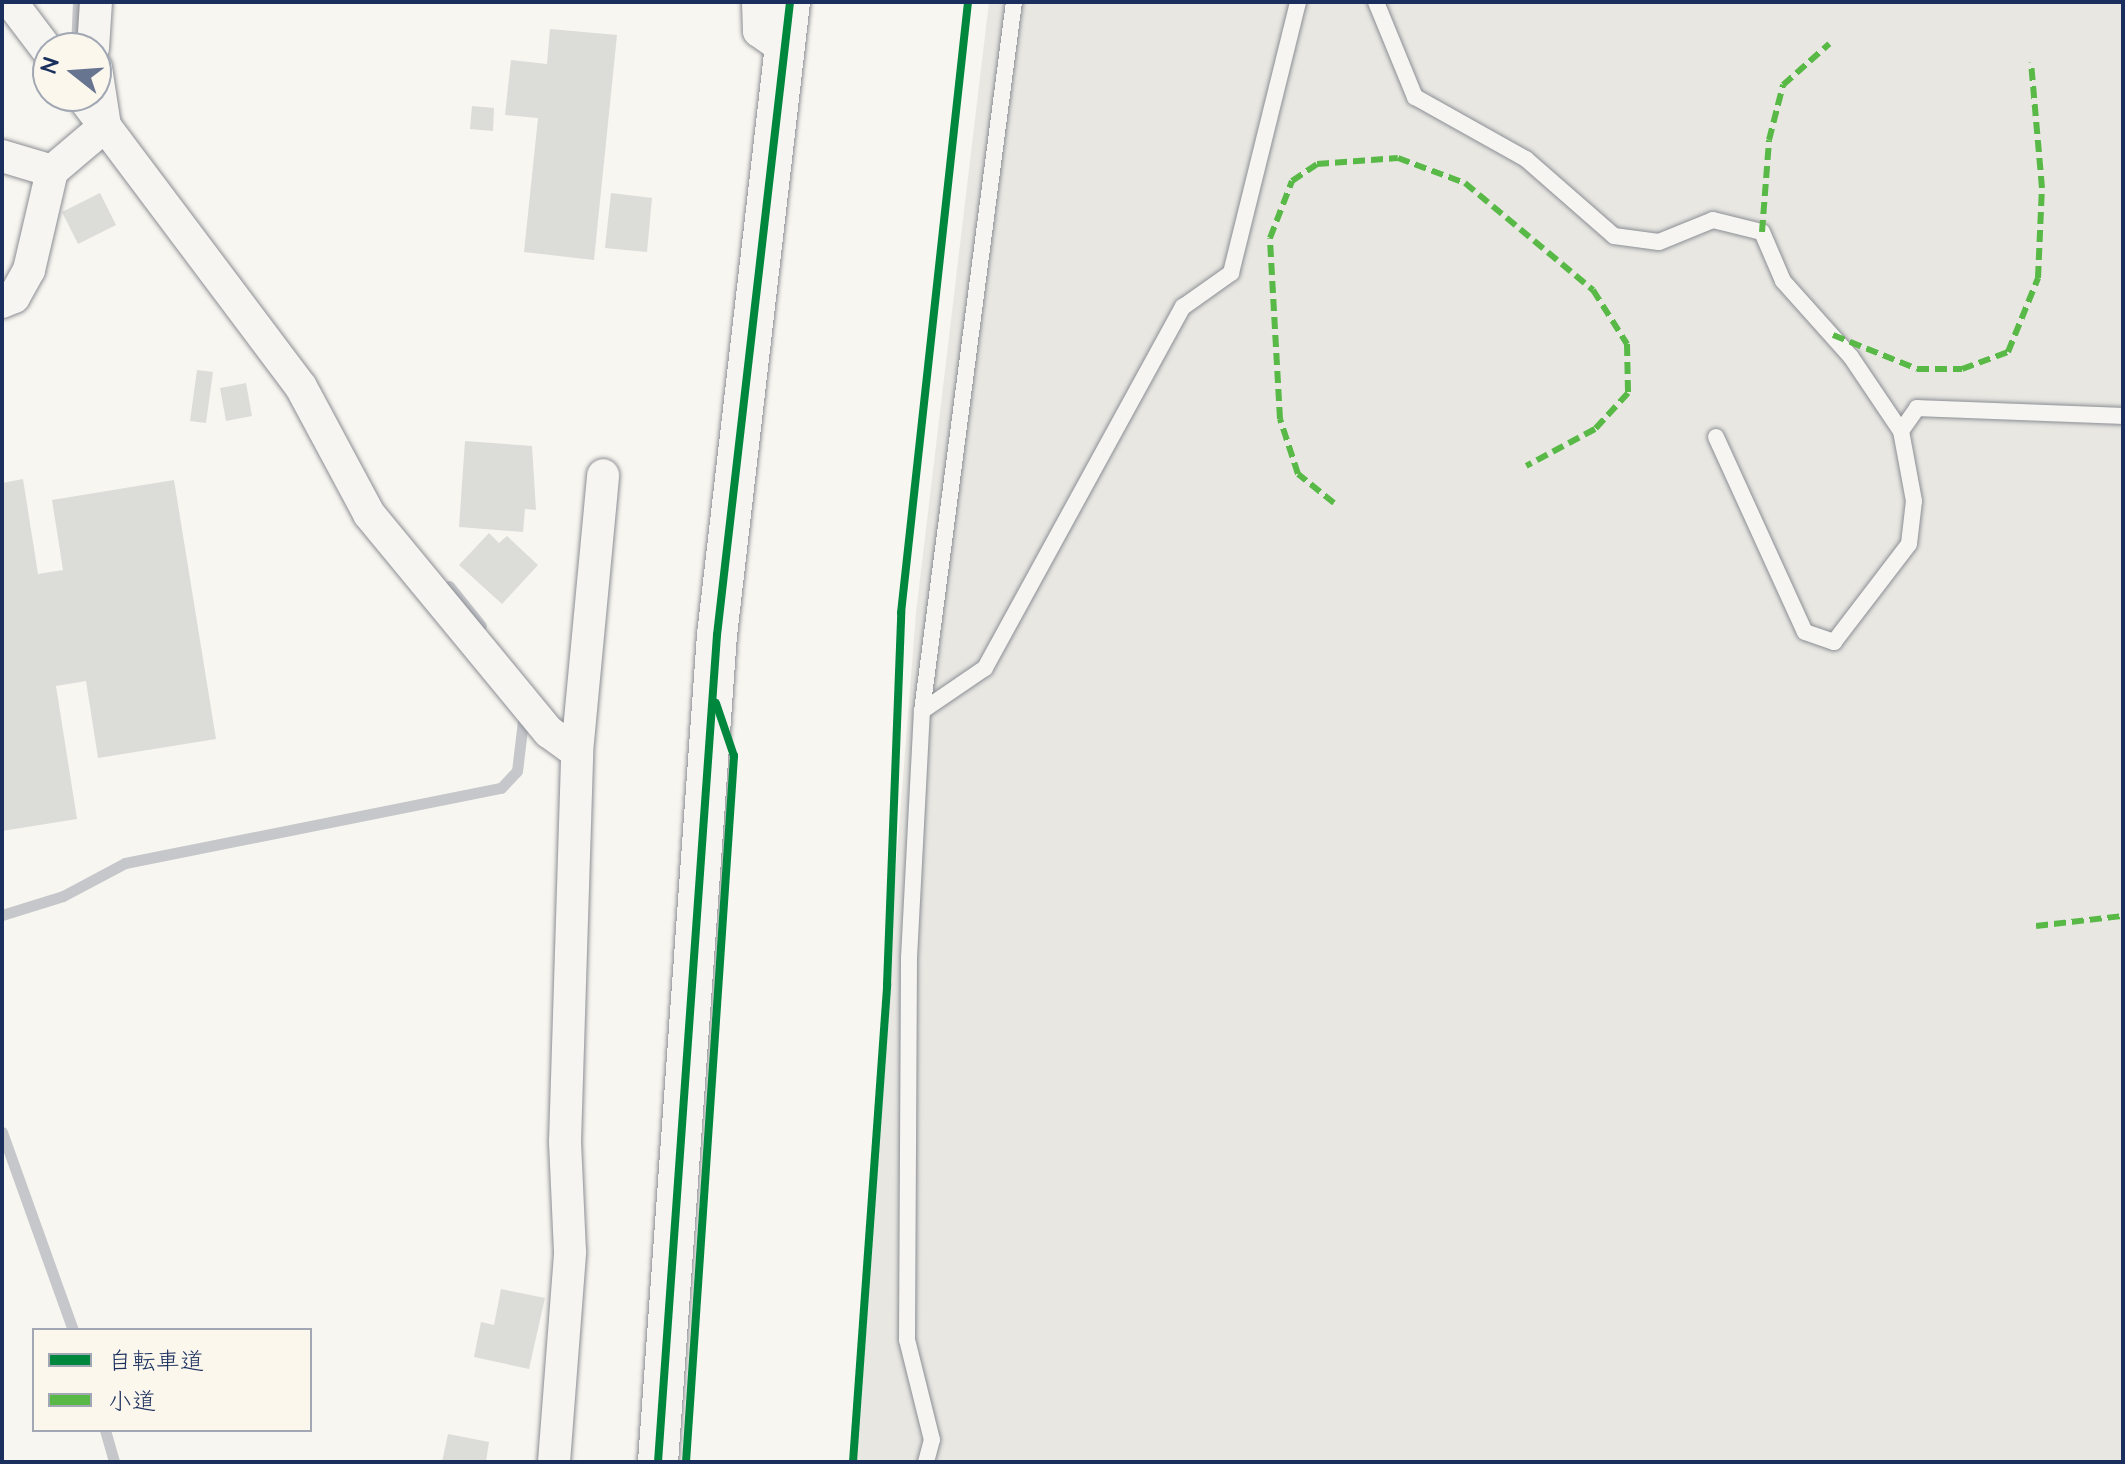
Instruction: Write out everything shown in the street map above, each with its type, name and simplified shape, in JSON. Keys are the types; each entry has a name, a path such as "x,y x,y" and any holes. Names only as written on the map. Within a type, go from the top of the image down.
{"street":[{"path":"11,2 34,32"},
{"path":"94,32 96,2"},
{"path":"758,2 759,31 783,48"},
{"path":"658,1462 717,635 790,2"},
{"path":"94,112 301,387 369,514 549,732 577,752"},
{"path":"103,112 105,126"},
{"path":"2,302 14,297 29,270 52,171 105,126"},
{"path":"2,156 52,171"},
{"path":"554,1462 570,1252 565,1142 577,752 603,475"}],"lane":[{"path":"926,1462 932,1440 907,1340 909,958 922,711 1014,2"},
{"path":"922,711 985,668 1183,307 1231,273 1298,2"},
{"path":"1376,2 1415,97 1526,159 1614,236 1659,242 1713,220 1762,232 1783,281 1851,357 1901,431 1914,501 1909,544 1834,642 1805,632 1716,437"},
{"path":"1901,431 1917,408 2123,416"}],"shaded area":[{"path":"989,2 2123,2 2123,1462 849,1462 916,613"}],"building":[{"path":"550,29 617,35 594,260 524,252 538,118 505,115 511,60 547,64"},
{"path":"472,106 494,108 493,131 470,129"},
{"path":"100,193 116,225 78,244 62,212"},
{"path":"611,193 652,198 647,252 605,248"},
{"path":"197,370 213,372 206,423 190,421"},
{"path":"246,383 252,416 226,421 220,388"},
{"path":"465,441 532,446 536,510 525,509 523,532 459,527"},
{"path":"23,479 38,574 63,570 52,500 174,480 216,739 98,758 86,681 56,686 77,819 2,831 2,483"},
{"path":"489,533 499,543 507,536 538,565 502,604 459,565"},
{"path":"501,1289 545,1298 529,1369 474,1357 481,1322 494,1325"},
{"path":"448,1434 489,1442 486,1462 442,1462"}],"waterway":[{"path":"77,32 78,2"},
{"path":"449,586 481,626"},
{"path":"2,915 63,896 125,863 501,788 517,771 524,712"},
{"path":"2,1132 72,1328"},
{"path":"106,1432 114,1462"}],"marked path":[{"path":"1762,232 1769,140 1783,85 1829,44"},
{"path":"1833,335 1917,369 1962,369 2008,352 2038,278 2042,188 2031,62"},
{"path":"1334,503 1298,474 1280,419 1270,238 1292,181 1317,164 1398,158 1465,183 1593,290 1627,344 1628,393 1595,429 1526,466"},
{"path":"2036,926 2123,916"}],"cycle path":[{"path":"658,1462 717,635 790,2"},
{"path":"853,1462 887,985 901,613 968,2"},
{"path":"686,1462 734,756 716,703"}]}
